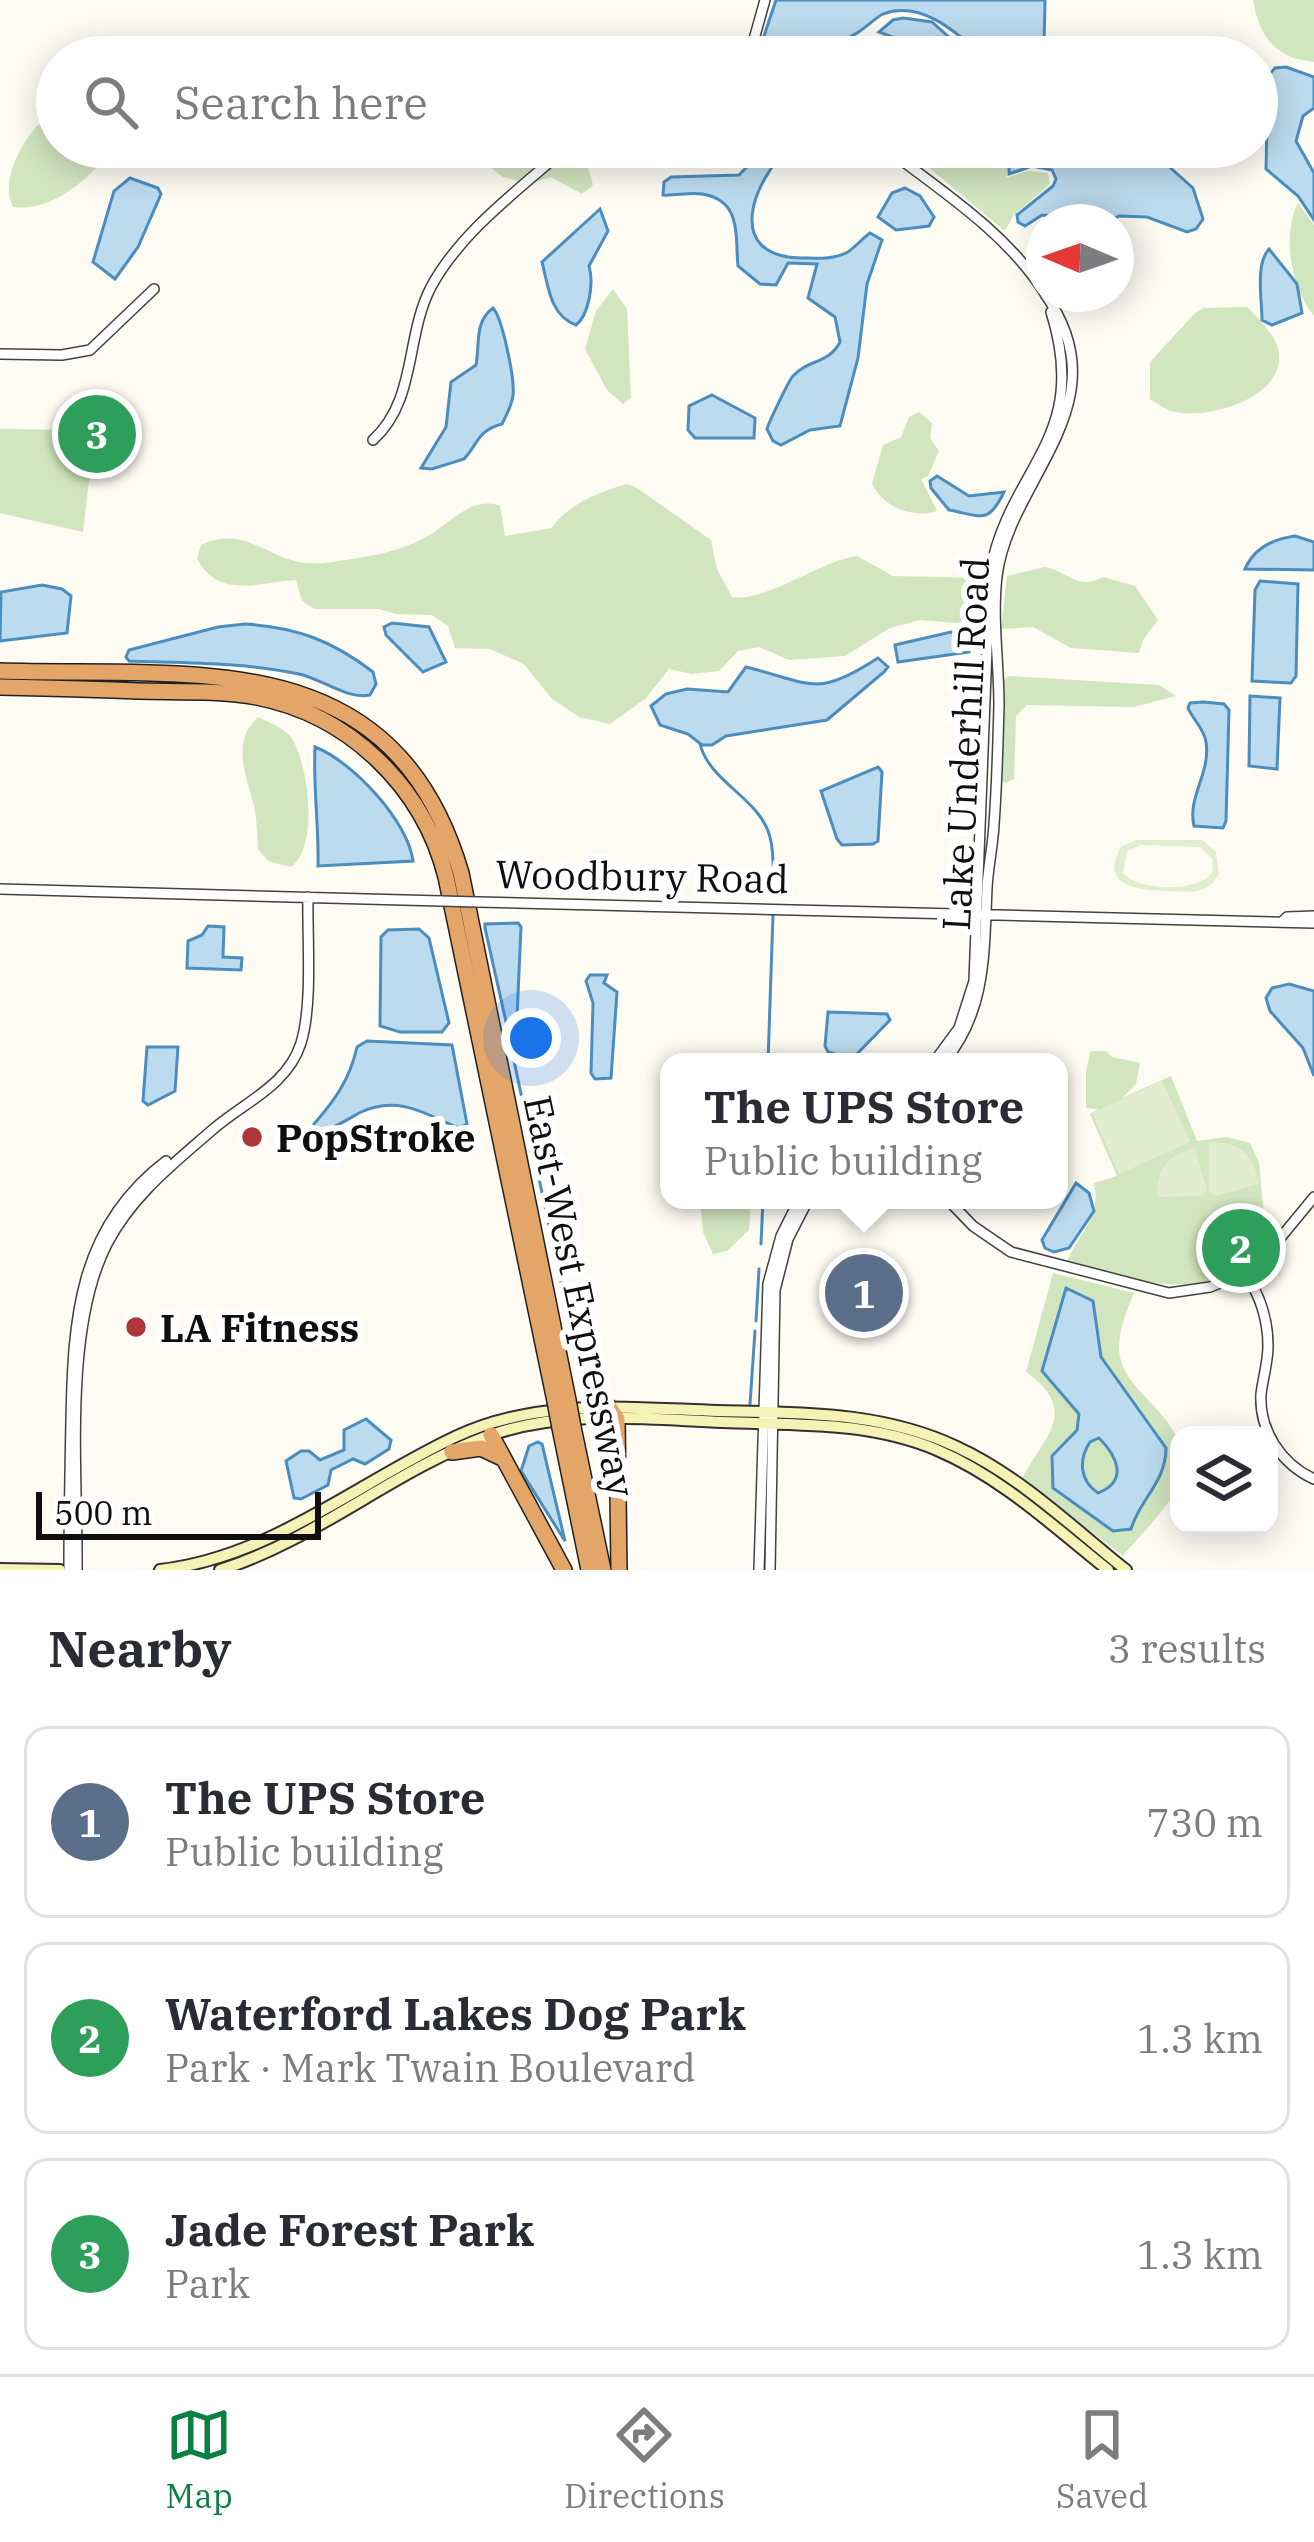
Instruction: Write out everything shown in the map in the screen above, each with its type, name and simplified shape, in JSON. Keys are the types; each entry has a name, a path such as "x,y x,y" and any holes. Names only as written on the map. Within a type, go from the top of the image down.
{"highway":[{"name":"East-West Expressway","path":"0,671 218,678 289,688 326,702 367,726 418,777 440,814 460,874 561,1401"},
{"name":"East-West Expressway","path":"0,687 213,693 269,700 344,733 382,764 409,795 433,837 446,877 561,1401 603,1570"},
{"path":"613,1413 619,1570"},
{"name":"East-West Expressway","path":"567,1427 590,1570"},
{"path":"488,1430 564,1570"},
{"path":"452,1452 482,1448 508,1466"}],"main road":[{"path":"613,1413 648,1419 859,1417 908,1428 960,1448 1008,1476 1126,1570"},
{"path":"160,1570 217,1559 263,1542 442,1443 488,1430 613,1413 768,1418 891,1435 950,1456 988,1478 1108,1570"},
{"path":"891,1435 908,1428"},
{"path":"220,1570 270,1551 488,1430"},
{"path":"0,1569 69,1570"}],"street":[{"path":"755,36 765,0"},
{"path":"373,440 403,398 414,331 435,280 472,234 544,168"},
{"name":"Lake Underhill Road","path":"911,168 1026,265"},
{"path":"0,354 62,355 90,350 154,289"},
{"name":"Lake Underhill Road","path":"941,1053 959,1028 973,988 994,825 999,699 994,609 999,563 1010,530 1057,441 1070,384 1062,325 1055,312"},
{"name":"Woodbury Road","path":"0,890 981,913 1235,924 1282,922 1287,917 1314,920"},
{"path":"69,1570 74,1323 94,1254 145,1178 277,1081 299,1049 308,897"},
{"name":"Lake Underhill Road","path":"951,1053 966,1032 980,992 981,913"},
{"path":"69,1570 77,1500 79,1342 93,1276 133,1204 161,1172 209,1132"},
{"path":"957,1209 1011,1252 1169,1293 1210,1287 1245,1273 1314,1197"},
{"path":"770,1570 765,1557 768,1418 777,1276 800,1209"},
{"path":"1245,1273 1257,1290 1268,1333 1261,1401 1266,1428 1287,1462 1314,1479"},
{"path":"70,1454 77,1500"},
{"path":"759,1570 765,1557"}],"green space":[{"path":"1253,0 1314,0 1314,62 1280,51 1278,36 1266,36"},
{"path":"36,128 36,168 96,168 57,198 13,207 10,176"},
{"path":"491,168 588,168 593,185 582,194 551,177 529,184"},
{"path":"929,168 1008,168 1006,178 1027,171 1048,173 1050,184 1013,216 1005,231"},
{"path":"1298,203 1314,225 1314,316 1291,262 1290,231"},
{"path":"613,289 627,309 631,398 623,404 607,390 585,349 596,311"},
{"path":"1247,307 1278,347 1277,369 1270,382 1242,402 1206,412 1175,412 1150,399 1150,362 1196,312"},
{"path":"919,412 932,423 930,438 939,451 928,476 921,479 937,511 928,513 891,505 872,484 883,445 901,437 909,417"},
{"path":"0,429 89,430 85,452 92,454 83,532 0,513"},
{"path":"626,484 711,540 717,569 732,597 761,594 857,556 893,576 980,578 980,625 920,620 890,628 845,656 789,660 759,647 738,651 719,671 692,674 669,669 646,698 610,724 579,717 551,698 524,664 490,649 455,648 448,626 432,615 314,609 302,601 296,580 229,584 206,572 197,559 201,545 229,539 306,563 372,556 419,541 461,513 489,504 500,506 505,536 552,528 575,506"},
{"path":"1045,567 1079,581 1103,577 1135,586 1158,620 1139,653 1071,648 1033,627 1001,629 1007,576"},
{"path":"1008,676 1159,685 1176,696 1133,707 1027,705 1016,716 1014,779 1005,783 998,777 1001,683"},
{"path":"258,717 291,737 303,766 308,824 300,857 291,867 268,861 258,849 242,750 249,727"},
{"path":"1136,840 1202,840 1216,852 1219,874 1211,885 1197,891 1135,887 1118,879 1115,871 1121,847","holes":["1141,845 1200,847 1213,860 1212,873 1194,884 1154,886 1123,873 1127,851"]},
{"path":"1091,1051 1140,1063 1136,1084 1122,1098 1171,1076 1197,1141 1227,1137 1250,1143 1259,1163 1267,1244 1244,1264 1221,1277 1172,1284 1067,1262 1092,1215 1094,1183 1117,1176 1090,1114 1098,1109 1086,1108"},
{"path":"1162,1081 1190,1142 1119,1174 1092,1113"},
{"path":"1209,1142 1244,1152 1254,1165 1258,1184 1216,1196 1209,1191"},
{"path":"1195,1148 1207,1190 1202,1196 1157,1197 1158,1179 1166,1165"},
{"path":"701,1209 750,1209 749,1230 727,1251 713,1254 703,1232"},
{"path":"1053,1273 1134,1293 1121,1333 1120,1357 1135,1386 1170,1426 1170,1498 1123,1556 1022,1479 1047,1437 1055,1412 1043,1386 1026,1372"}],"water":[{"path":"776,0 1045,0 1044,36 960,36 937,20 897,11 880,16 851,36 764,36"},
{"path":"893,20 932,22 948,36 879,32"},
{"path":"1278,68 1314,77 1314,108 1303,116 1296,141 1314,173 1314,220 1298,196 1266,169 1278,168"},
{"path":"746,168 771,168 752,214 753,231 761,245 776,254 824,258 848,252 870,233 882,240 867,284 858,358 840,426 810,430 781,445 767,429 791,379 840,342 835,317 808,298 817,264 788,263 776,285 760,284 738,266 734,221 724,204 702,194 663,195 664,182 671,177 739,175"},
{"path":"1042,168 1171,168 1193,188 1203,219 1187,232 1134,217 1134,204 1031,204 1056,179 1052,170"},
{"path":"130,178 158,188 161,194 138,247 115,279 93,262 114,191"},
{"path":"905,188 920,196 934,217 929,226 896,230 878,217 892,193"},
{"path":"1026,208 1026,225 1018,222 1017,215"},
{"path":"600,209 608,231 589,266 589,298 576,325 555,307 542,262"},
{"path":"1269,249 1297,284 1302,313 1272,325 1262,320 1262,264"},
{"path":"493,308 512,376 507,414 464,459 421,468 446,427 451,382 476,365 480,327"},
{"path":"712,395 755,418 754,438 695,438 688,430 689,406"},
{"path":"937,476 969,496 1004,492 983,516 949,510 931,488 930,481"},
{"path":"1295,536 1314,542 1314,570 1245,569 1265,546"},
{"path":"1260,581 1298,584 1296,676 1291,683 1252,681 1255,590"},
{"path":"42,585 71,596 67,633 0,641 1,592"},
{"path":"392,623 429,627 446,662 423,672 386,635 384,627"},
{"path":"245,624 281,628 328,644 373,672 376,684 370,695 362,696 278,670 129,661 126,657 129,650"},
{"path":"951,632 966,638 969,652 898,662 895,645"},
{"path":"878,658 888,667 884,672 827,720 726,736 712,745 660,725 651,706 666,694 687,689 728,692 746,667 813,684 840,679"},
{"path":"1250,696 1280,698 1277,769 1249,766"},
{"path":"1190,703 1224,704 1229,710 1223,828 1194,826 1194,805 1207,753 1203,732 1188,708"},
{"path":"315,747 345,765 376,794 401,828 413,861 318,866"},
{"path":"878,767 882,772 878,841 842,845 821,791"},
{"path":"518,923 521,927 515,1062 485,924"},
{"path":"208,926 224,927 223,957 242,958 241,970 187,968 188,941"},
{"path":"419,929 429,938 449,1023 442,1032 400,1032 380,1026 381,937 388,930"},
{"path":"590,975 607,975 604,983 617,992 611,1078 595,1079 591,1073 593,1003 586,981"},
{"path":"1289,984 1314,991 1314,1076 1303,1048 1270,1011 1266,998 1272,988"},
{"path":"828,1012 887,1014 890,1020 858,1053 831,1053 825,1046"},
{"path":"367,1041 452,1045 467,1124 458,1128 409,1108 385,1106 316,1131 314,1124 341,1088 357,1047"},
{"path":"147,1047 178,1047 175,1091 148,1105 143,1101"},
{"path":"1076,1183 1089,1193 1094,1211 1069,1248 1054,1252 1042,1240 1060,1209 1068,1209 1068,1196"},
{"path":"1066,1288 1093,1301 1101,1357 1166,1448 1162,1471 1131,1529 1113,1531 1053,1488 1052,1456 1077,1430 1079,1414 1042,1371","holes":["1099,1438 1115,1460 1117,1475 1098,1493 1087,1482 1083,1463 1090,1442"]},
{"path":"366,1419 391,1440 389,1449 365,1464 353,1459 331,1470 328,1485 294,1498 286,1461 301,1451 320,1460 344,1450 344,1430"},
{"path":"538,1442 565,1541 521,1471 529,1446"}],"waterway":[{"path":"700,744 714,770 765,823 773,852 773,897"},
{"path":"768,1053 773,915"},
{"path":"514,1061 586,1399"},
{"path":"761,1244 763,1209"},
{"path":"756,1321 759,1269"},
{"path":"750,1404 755,1331"}],"place":[{"name":"Jade Forest Park","path":"97,434"},
{"name":"PopStroke","path":"252,1137"},
{"name":"Waterford Lakes Dog Park","path":"1241,1248"},
{"name":"The UPS Store","path":"864,1293"},
{"name":"LA Fitness","path":"136,1327"}]}
